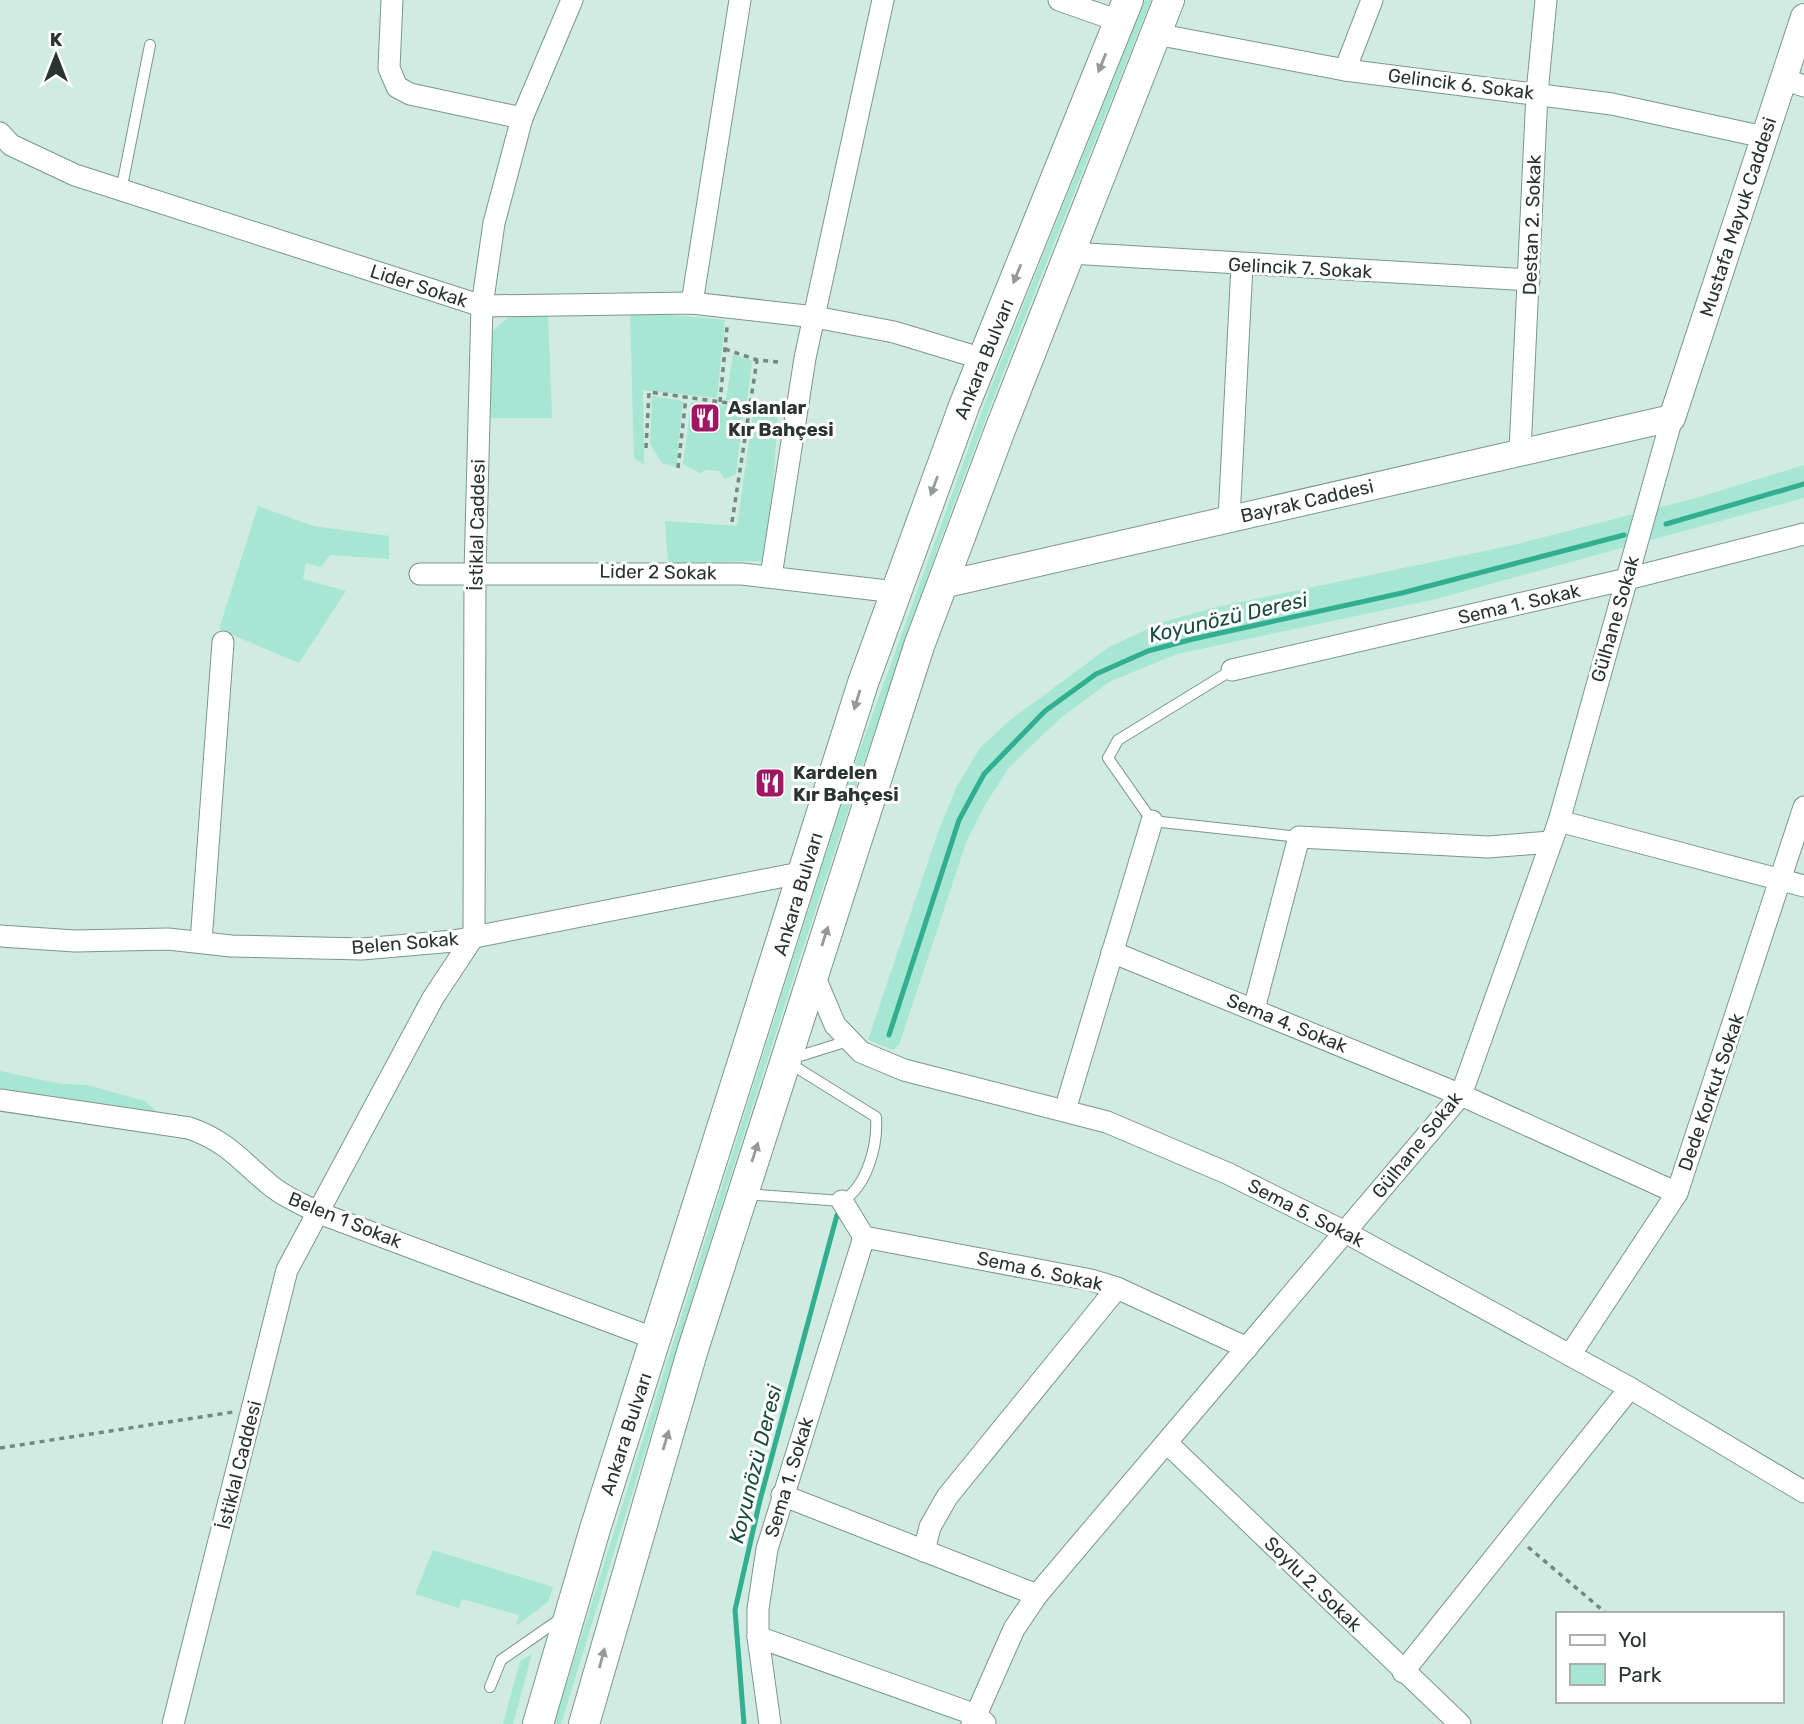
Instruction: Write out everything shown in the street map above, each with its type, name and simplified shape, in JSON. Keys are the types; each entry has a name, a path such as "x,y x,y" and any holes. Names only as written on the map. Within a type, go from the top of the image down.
{"main road":[{"name":"Ankara Bulvarı","path":"584,1724 628,1566 784,1060 942,585 1170,0"},
{"name":"Ankara Bulvarı","path":"538,1724 571,1611 863,683 983,359 1123,10"}],"street":[{"path":"392,0 389,68 397,88 410,94 522,118"},
{"name":"İstiklal Caddesi","path":"173,1724 287,1270 433,998 474,936 475,572 482,306 494,223 522,118 572,0"},
{"path":"692,303 740,0"},
{"path":"771,576 805,358 883,0"},
{"path":"1059,0 1123,10"},
{"path":"1345,70 1372,0"},
{"name":"Destan 2. Sokak","path":"1520,451 1537,93 1546,0"},
{"name":"Mustafa Mayuk Caddesi","path":"1672,418 1764,137 1794,82 1804,17"},
{"name":"Gelincik 6. Sokak","path":"1156,34 1345,70 1612,104 1764,137"},
{"name":"Lider Sokak","path":"0,133 11,145 44,162 121,191 482,306 692,303 815,317 905,335 983,359"},
{"name":"Gelincik 7. Sokak","path":"1070,253 1530,280"},
{"path":"1229,519 1242,265"},
{"name":"Bayrak Caddesi","path":"942,585 1672,418"},
{"name":"Gülhane Sokak","path":"978,1721 1014,1629 1037,1595 1461,1095 1559,821 1672,418"},
{"name":"Sema 1. Sokak","path":"1232,670 1627,579 1804,534"},
{"name":"Lider 2 Sokak","path":"420,574 668,571 771,576 895,592"},
{"path":"201,942 223,642"},
{"name":"Dede Korkut Sokak","path":"1570,1355 1677,1193 1804,807"},
{"path":"1065,1110 1152,821"},
{"path":"1559,821 1804,886"},
{"path":"1254,1010 1299,837 1488,847 1551,842"},
{"name":"Belen Sokak","path":"0,936 43,940 138,938 362,949 401,947 474,936 805,872"},
{"name":"Sema 4. Sokak","path":"1112,952 1461,1095 1677,1193"},
{"name":"Sema 5. Sokak","path":"813,972 826,1007 848,1041 861,1052 904,1069 1107,1122 1229,1174 1345,1232 1630,1388 1804,1492"},
{"name":"Belen 1 Sokak","path":"0,1100 189,1128 206,1134 226,1144 282,1195 319,1213 656,1339"},
{"path":"842,1201 864,1237"},
{"name":"Sema 1. Sokak","path":"770,1724 758,1637 758,1609 767,1549 864,1237"},
{"name":"Sema 6. Sokak","path":"864,1237 1045,1270 1117,1288 1247,1348"},
{"path":"924,1551 930,1527 947,1497 1117,1288"},
{"path":"1403,1672 1630,1388"},
{"name":"Soylu 2. Sokak","path":"1167,1443 1460,1724"},
{"path":"782,1495 1037,1595"},
{"path":"758,1637 978,1721"}],"lane":[{"path":"121,191 150,45"},
{"path":"1232,670 1113,745 1108,758 1152,821 1299,837"},
{"path":"784,1060 848,1041"},
{"path":"743,1193 842,1201 852,1195 860,1185 873,1151 876,1117 784,1060"},
{"path":"490,1687 501,1660 513,1649 571,1611"}],"path":[{"path":"720,402 729,307"},
{"path":"725,349 757,360 779,362"},
{"path":"732,522 757,360"},
{"path":"646,447 649,392 750,405"},
{"path":"678,468 686,397"},
{"path":"0,1448 253,1409"},
{"path":"1513,1535 1605,1612"}],"green space":[{"path":"1145,0 1151,0 995,394 908,633 774,1040 561,1724 554,1724 849,780 990,389"},
{"path":"630,311 725,320 717,398 643,390 644,465 634,458"},
{"path":"548,312 552,418 491,418 491,332 510,316"},
{"path":"733,354 752,361 747,402 726,400"},
{"path":"652,396 683,401 676,467 662,463 650,444"},
{"path":"691,402 744,408 736,474 725,479 719,471 707,470 700,473 683,464"},
{"path":"754,407 778,407 769,561 668,563 665,521 737,526"},
{"path":"1804,465 1804,498 1436,599 1177,654 1111,681 1063,716 1008,769 967,840 899,1045 893,1050 868,1040 938,832 957,786 980,748 1009,721 1109,647 1163,622 1217,607 1513,545 1696,498"},
{"path":"258,506 313,526 389,536 389,559 330,555 321,567 306,563 303,579 346,591 299,663 219,629"},
{"path":"0,1071 62,1084 87,1085 145,1101 156,1111 146,1126 0,1108"},
{"path":"433,1550 553,1587 548,1602 516,1626 519,1615 462,1599 459,1608 415,1594"},
{"path":"532,1654 513,1724 503,1724 520,1661"}],"waterway":[{"name":"Koyunözü Deresi","path":"1666,524 1804,484"},
{"name":"Koyunözü Deresi","path":"889,1035 959,820 984,774 1045,711 1096,674 1148,651 1193,639 1402,593 1624,535"},
{"name":"Koyunözü Deresi","path":"744,1724 735,1610 760,1500 837,1215"}],"place":[{"name":"Aslanlar Kır Bahçesi","path":"705,418"},
{"name":"Kardelen Kır Bahçesi","path":"770,783"}]}
